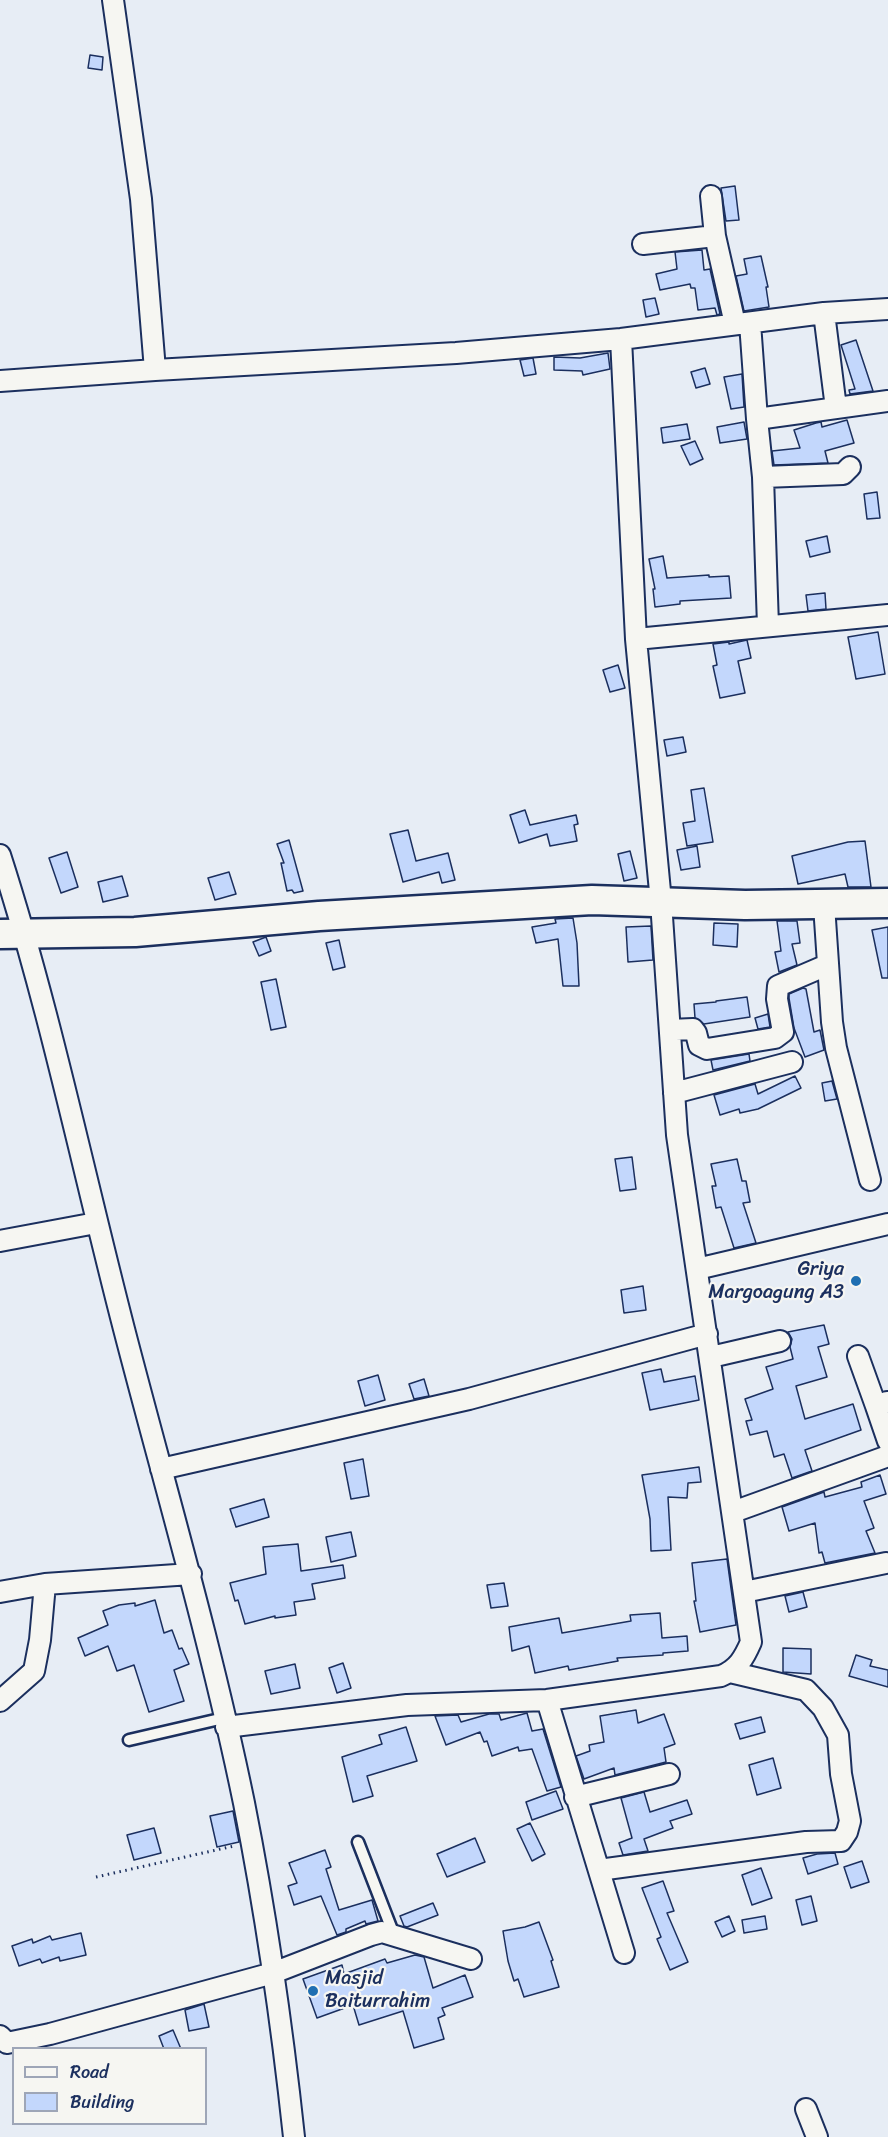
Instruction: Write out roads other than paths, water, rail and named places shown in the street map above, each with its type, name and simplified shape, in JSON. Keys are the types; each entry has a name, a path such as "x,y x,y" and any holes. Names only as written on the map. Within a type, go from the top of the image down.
{"street":[{"path":"113,0 141,199 155,370"},
{"path":"711,196 715,236 743,324 756,419 763,477 768,626"},
{"path":"644,244 715,236"},
{"path":"0,381 456,353 621,339 824,313 888,309"},
{"path":"824,313 836,408"},
{"path":"225,1722 407,1705 547,1700 721,1677 744,1659 751,1642 677,1135 661,902 636,639 621,339"},
{"path":"756,419 888,401"},
{"path":"763,477 843,474 850,467"},
{"path":"636,639 888,615"},
{"path":"0,855 13,934 96,1223 191,1574 244,1804 281,2019 294,2137"},
{"path":"13,934 135,932 319,916 592,900 824,905 888,903"},
{"path":"824,905 827,965 836,1048 870,1180"},
{"path":"670,1030 693,1029 699,1045 707,1049 775,1038 783,1032 777,999 778,986 827,965"},
{"path":"674,1093 792,1062"},
{"path":"0,1241 96,1223"},
{"path":"698,1269 888,1224"},
{"path":"162,1469 468,1399 707,1335"},
{"path":"711,1357 780,1341"},
{"path":"858,1356 882,1404 888,1441"},
{"path":"733,1512 888,1456"},
{"path":"744,1592 886,1563"},
{"path":"0,1592 45,1584 191,1574"},
{"path":"0,1701 34,1671 40,1641 45,1584"},
{"path":"599,1870 806,1842 841,1840 847,1832 850,1821 841,1774 838,1735 823,1708 806,1690 730,1672"},
{"path":"547,1700 624,1953"},
{"path":"575,1797 669,1774"},
{"path":"0,2036 8,2043 50,2034 273,1973 382,1932 471,1959"},
{"path":"807,2109 817,2137"}],"lane":[{"path":"129,1740 225,1722"},
{"path":"358,1842 394,1935"}],"place":[{"name":"Griya Margoagung A3","path":"856,1281"},
{"name":"Masjid Baiturrahim","path":"313,1991"}]}
